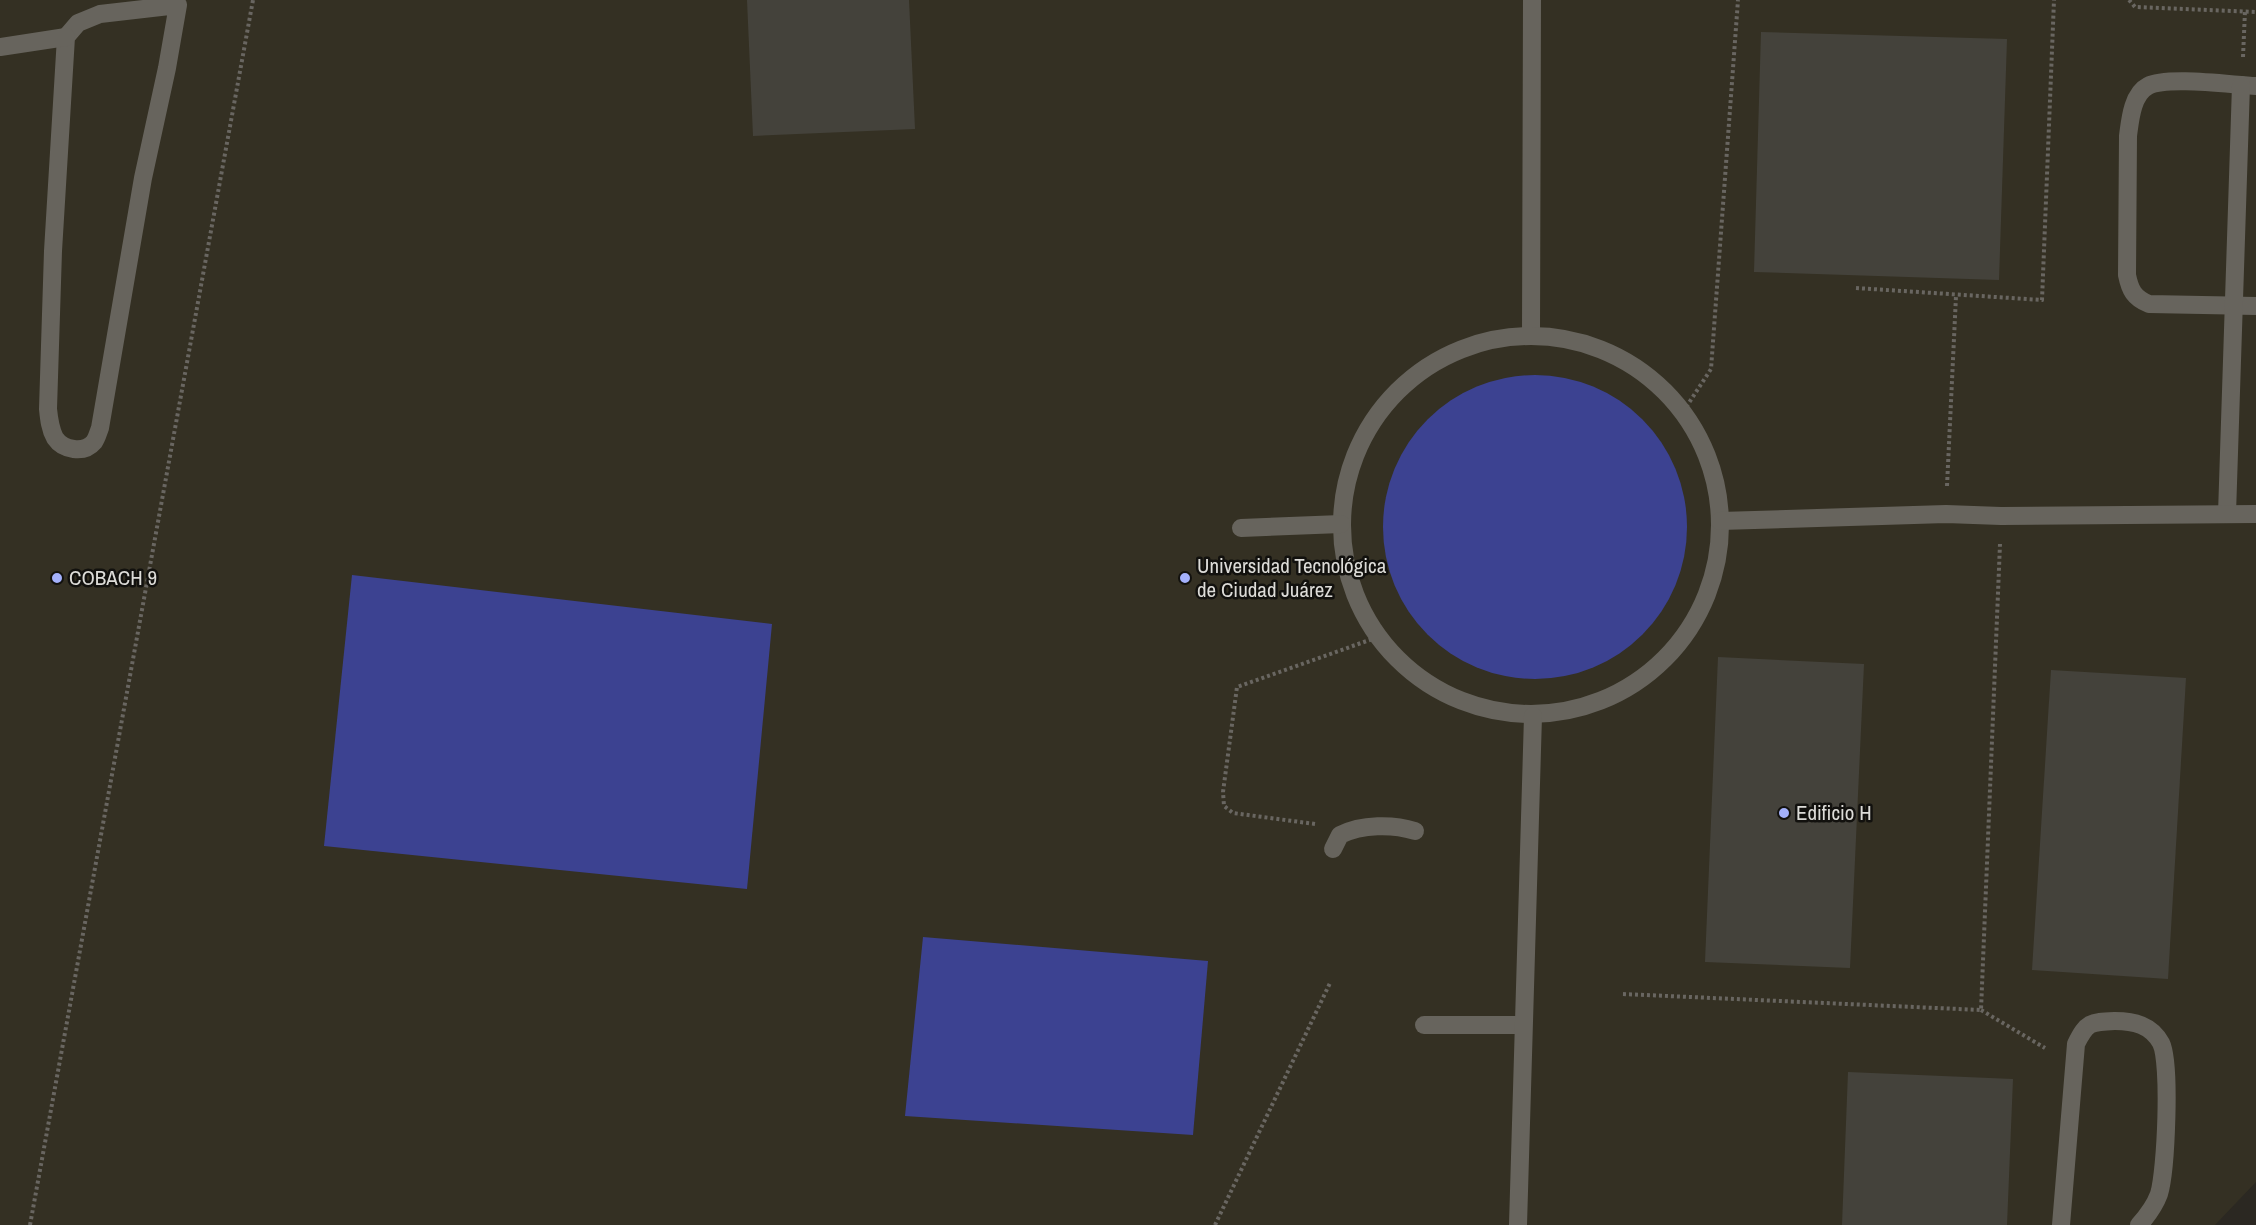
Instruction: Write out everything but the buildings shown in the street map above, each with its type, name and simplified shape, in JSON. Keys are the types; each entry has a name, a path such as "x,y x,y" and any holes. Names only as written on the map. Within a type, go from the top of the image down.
{"lane":[{"path":"1531,334 1532,0"},
{"path":"178,3 167,68 143,178 100,428 94,441 87,447 67,448 55,437 48,409 53,251 66,37 78,23 100,14 178,3"},
{"path":"0,47 66,37"},
{"path":"2227,514 2233,306 2249,85 2162,81 2146,86 2138,96 2130,114 2128,136 2127,275 2133,294 2139,300 2149,304 2233,306 2256,306"},
{"path":"1531,334 1589,344 1610,354 1641,370 1683,411 1710,463 1720,522 1715,571 1696,618 1667,658 1627,689 1582,709 1533,716 1473,707 1420,680 1378,637 1350,583 1341,524 1351,465 1378,412 1420,371 1473,344 1531,334"},
{"path":"1720,522 1946,514 2001,516 2256,514"},
{"path":"1241,528 1341,524"},
{"path":"1518,1225 1533,716"},
{"path":"1337,842 1361,828 1376,827 1415,831"},
{"path":"2061,1225 2076,1044 2084,1028 2098,1022 2130,1021 2148,1027 2160,1042 2165,1053 2167,1072 2163,1174 2158,1195 2139,1225"},
{"path":"1424,1025 1523,1025"}],"path":[{"path":"30,1225 253,0"},
{"path":"1683,411 1712,369 1738,0"},
{"path":"1856,288 2042,300 2054,0"},
{"path":"2129,0 2135,7 2256,12"},
{"path":"2245,11 2249,85"},
{"path":"1946,514 1956,296"},
{"path":"1981,1010 2001,516"},
{"path":"1337,842 1309,822 1233,813 1224,806 1223,792 1237,687 1378,637"},
{"path":"1215,1225 1330,983"},
{"path":"1623,994 1981,1010 2073,1064"}],"shaded area":[{"name":"Universidad Tecnológica de Ciudad Juárez","path":"0,0 2256,0 2256,1182 2215,1225 0,1225"},
{"path":"1520,375 1550,375 1579,381 1607,393 1632,409 1653,430 1669,455 1681,483 1687,512 1687,542 1676,585 1662,612 1643,635 1620,654 1593,668 1550,679 1520,679 1491,673 1463,661 1438,645 1417,624 1401,599 1389,571 1383,542 1383,512 1389,483 1401,455 1417,430 1438,409 1463,393 1491,381"},
{"path":"352,575 772,624 747,889 324,846"},
{"path":"923,937 1208,961 1193,1135 905,1116"}],"place":[{"name":"COBACH 9","path":"57,578"},
{"name":"Universidad Tecnológica de Ciudad Juárez","path":"1185,578"},
{"name":"Edificio H","path":"1784,813"}]}
